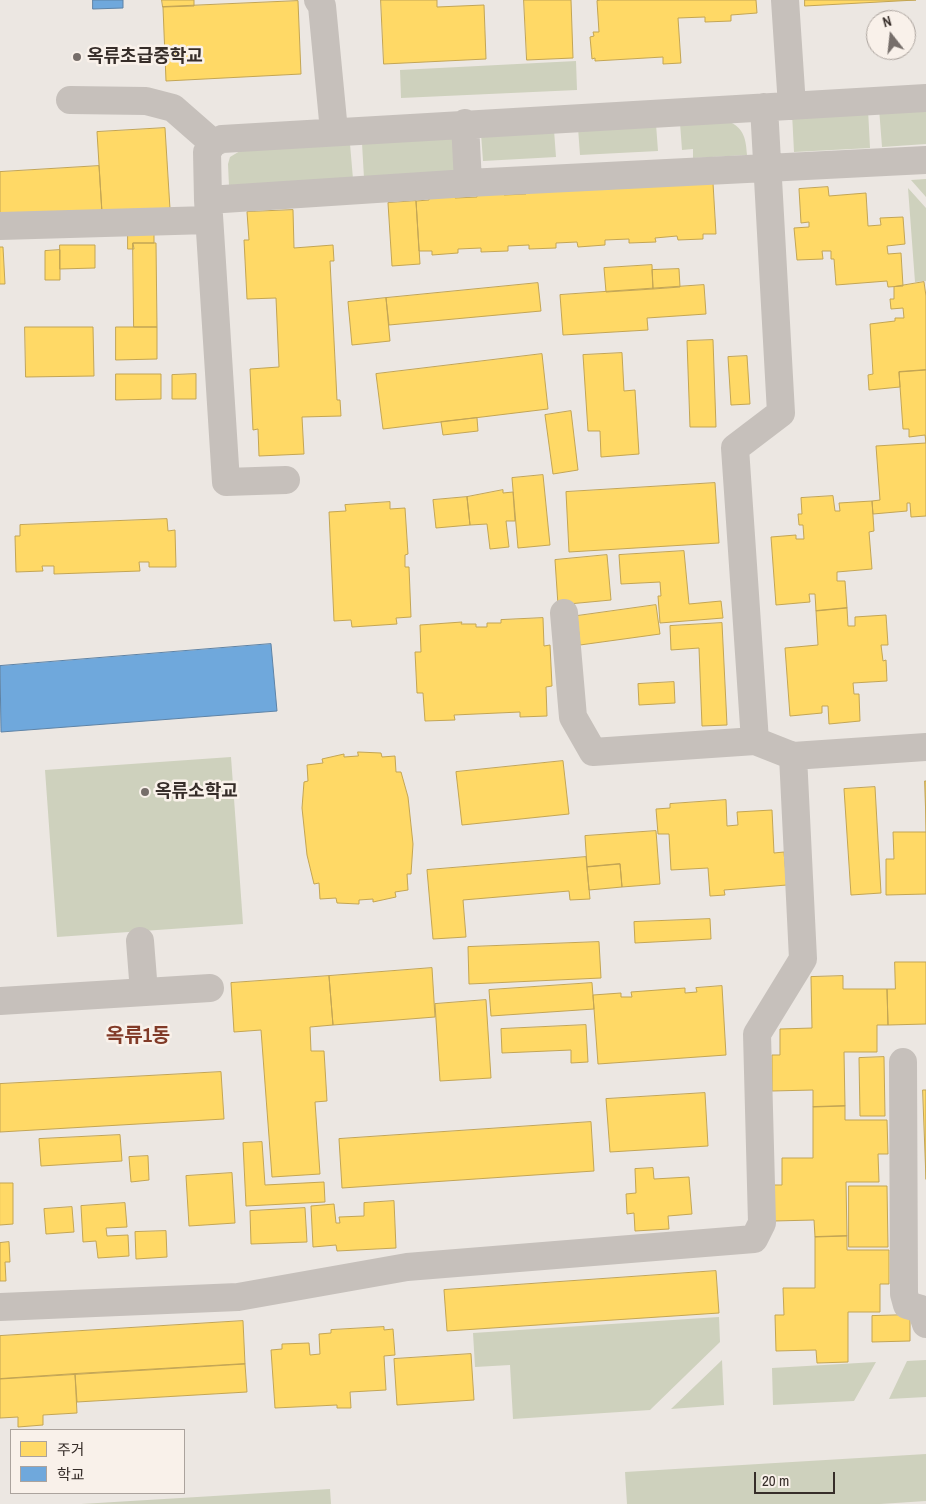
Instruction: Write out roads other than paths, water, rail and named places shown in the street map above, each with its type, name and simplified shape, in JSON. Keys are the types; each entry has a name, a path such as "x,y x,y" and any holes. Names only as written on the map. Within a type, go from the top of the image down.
{"street":[{"path":"318,0 322,6 334,131"},
{"path":"786,0 792,106"},
{"path":"286,480 226,482 208,210 207,152 213,143 222,139 334,131 926,98"},
{"path":"70,100 146,100 172,108 213,143"},
{"path":"754,741 735,448 781,413 764,107"},
{"path":"465,123 468,183"},
{"path":"0,226 208,210 468,183 926,160"},
{"path":"564,614 573,717 592,752 754,741 793,756 926,747"},
{"path":"0,1307 238,1297 407,1267 754,1239 762,1222 757,1034 803,959 793,756"},
{"path":"140,941 144,992"},
{"path":"0,1001 210,988"},
{"path":"903,1062 904,1294 907,1305 921,1309 926,1324"}],"place":[{"name":"옥류초급중학교","path":"77,57"},
{"name":"옥류소학교","path":"145,792"}],"district":[{"name":"옥류1동","path":"138,1037"}]}
